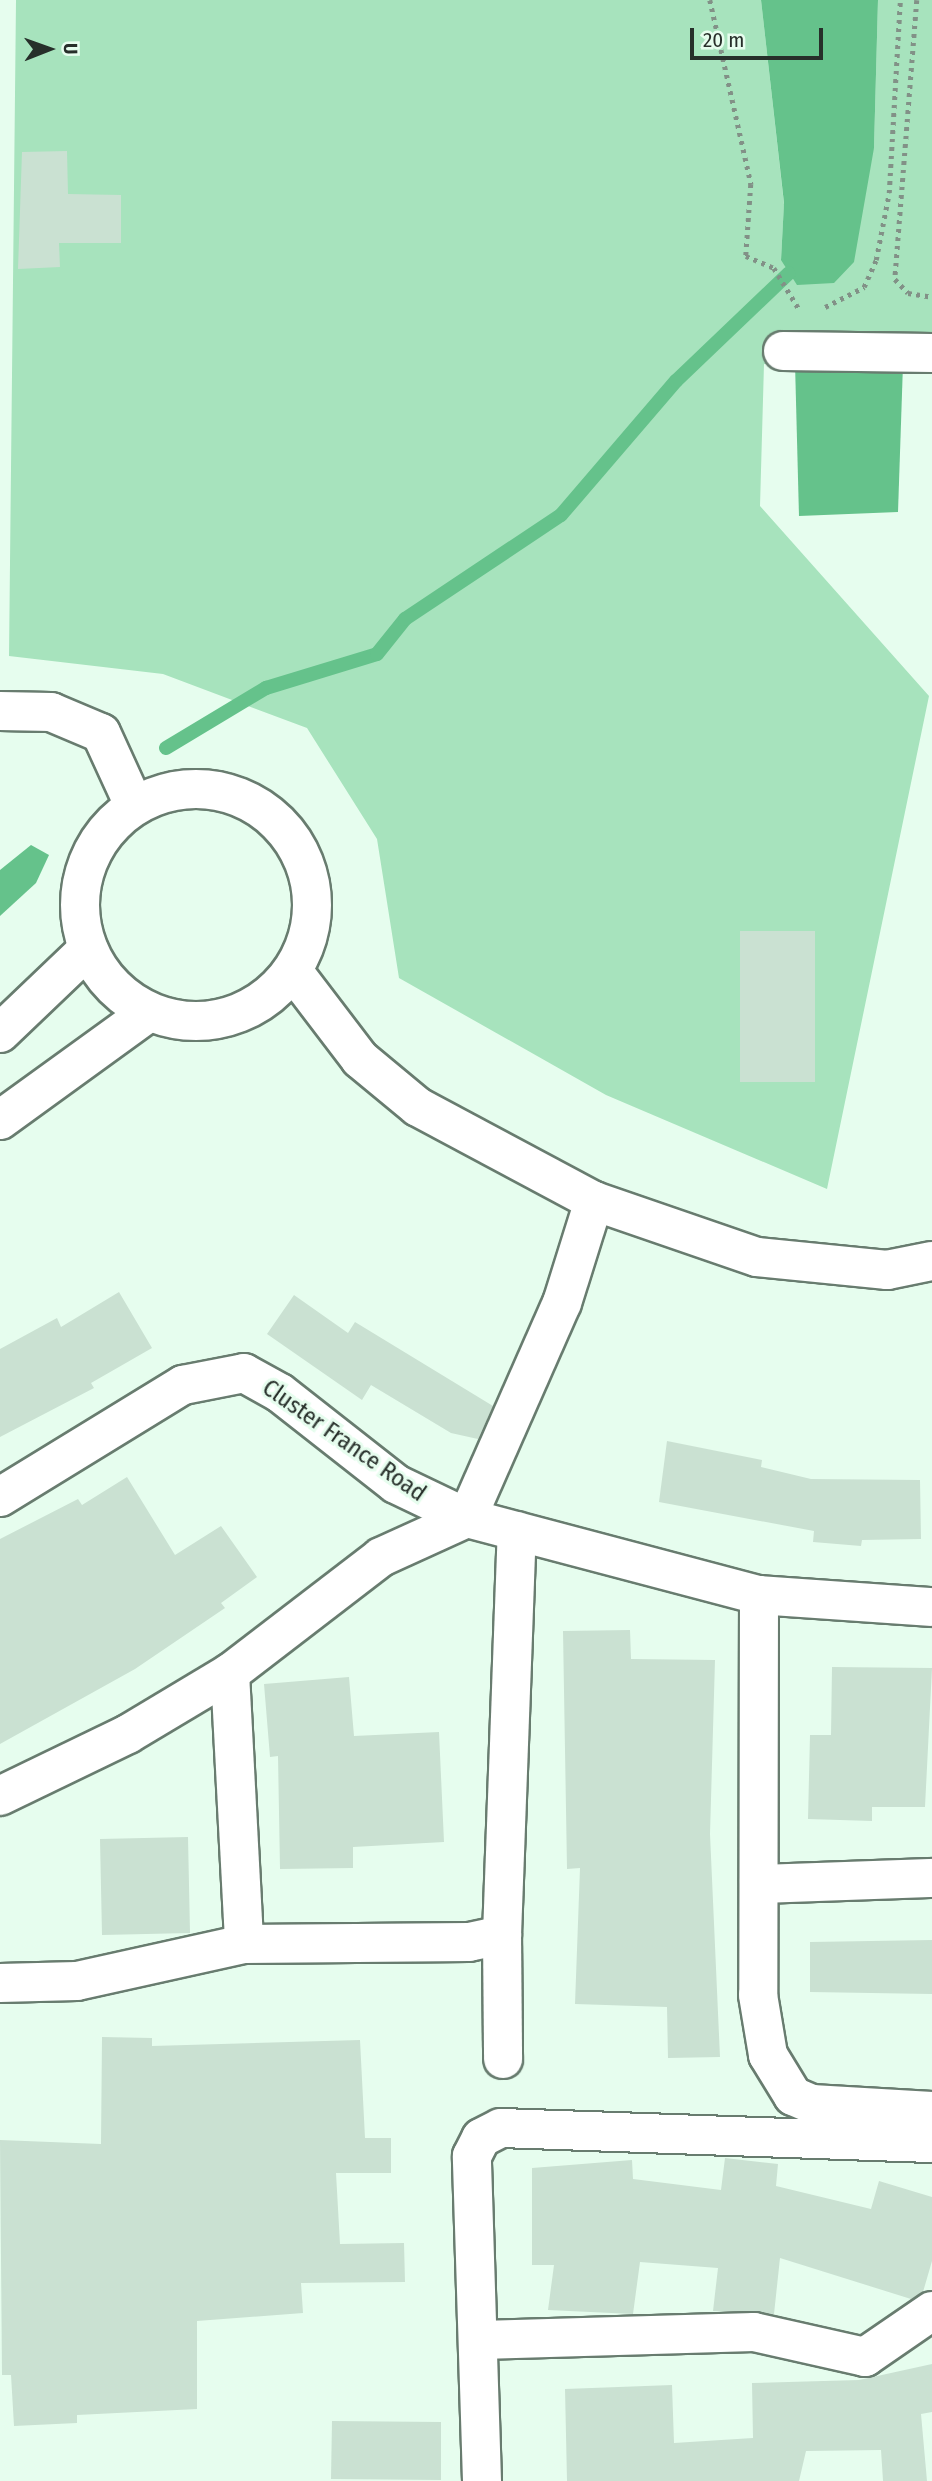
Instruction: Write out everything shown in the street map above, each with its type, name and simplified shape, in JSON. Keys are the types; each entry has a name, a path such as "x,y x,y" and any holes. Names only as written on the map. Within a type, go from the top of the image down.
{"street":[{"path":"783,351 932,353"},
{"path":"0,711 51,712 101,733 134,805"},
{"path":"167,791 236,795 291,837 307,868 313,904 307,939 293,971 262,1001 212,1022 148,1013 112,987 88,949 79,909 85,869 104,832 134,805 167,791"},
{"path":"0,1033 88,949"},
{"path":"293,971 360,1059 418,1107 594,1201 757,1257 887,1270 932,1261"},
{"path":"0,1120 148,1013"},
{"path":"0,1796 128,1734 230,1673 381,1557 467,1518 562,1303 594,1201"},
{"name":"Cluster France Road","path":"0,1497 183,1385 244,1373 280,1393 396,1484 467,1518 759,1595 932,1608"},
{"path":"503,2059 502,1935 517,1531"},
{"path":"759,1595 761,2028 780,2080 793,2096 843,2110 932,2111"},
{"path":"230,1673 244,1944"},
{"path":"759,1884 932,1878"},
{"path":"0,1983 77,1981 244,1944 469,1942 502,1935"},
{"path":"482,2481 481,2340 472,2156 481,2138 501,2128 932,2144"},
{"path":"481,2340 754,2332 864,2357 932,2311"}],"path":[{"path":"710,0 751,184 746,256 774,268 792,298"},
{"path":"783,351 802,314 840,303 864,287 876,260 889,193 900,0"},
{"path":"917,0 895,279 908,293 932,297"}],"shaded area":[{"path":"16,0 761,0 784,204 781,260 874,148 878,0 932,0 932,365 764,364 760,506 929,696 827,1189 606,1095 399,978 377,839 307,728 163,674 9,656"},
{"path":"761,0 878,0 874,148 854,262 834,283 797,285 781,260 784,203"},
{"path":"795,363 903,364 898,512 799,516"},
{"path":"31,845 49,855 36,883 0,916 0,870"}],"building":[{"path":"67,151 68,194 121,195 121,243 59,243 60,267 18,269 22,152"},
{"path":"740,931 815,931 815,1082 740,1082"},
{"path":"119,1292 152,1348 91,1383 94,1388 0,1437 0,1349 57,1318 61,1327"},
{"path":"294,1295 348,1333 355,1322 493,1406 478,1439 451,1433 371,1385 362,1400 267,1334"},
{"path":"667,1441 762,1460 761,1467 811,1479 920,1480 921,1539 862,1540 861,1546 813,1542 814,1531 659,1502"},
{"path":"127,1477 175,1555 221,1526 257,1577 221,1603 225,1608 135,1669 0,1744 0,1539 78,1499 82,1505"},
{"path":"630,1630 631,1659 715,1660 710,1834 720,2057 668,2058 667,2007 575,2004 580,1868 567,1869 563,1631"},
{"path":"832,1667 932,1668 925,1807 872,1807 872,1821 808,1819 810,1735 831,1735"},
{"path":"349,1677 354,1736 439,1732 444,1842 353,1847 353,1868 280,1869 278,1756 270,1757 264,1684"},
{"path":"188,1837 190,1933 102,1935 100,1839"},
{"path":"932,1940 932,1994 810,1992 810,1942"},
{"path":"102,2037 152,2038 152,2046 360,2040 365,2138 391,2138 391,2173 336,2173 340,2244 404,2243 405,2282 301,2283 303,2313 197,2321 197,2409 77,2415 77,2423 14,2426 11,2375 2,2375 0,2140 101,2144"},
{"path":"725,2158 778,2164 776,2186 871,2209 879,2181 932,2197 932,2261 923,2292 911,2299 780,2258 774,2314 713,2311 718,2268 640,2262 633,2314 548,2310 554,2265 532,2265 532,2168 632,2160 633,2179 721,2190"},
{"path":"932,2364 932,2412 921,2414 927,2481 883,2481 881,2450 806,2451 799,2481 567,2481 565,2389 672,2385 674,2443 753,2438 752,2383 859,2380"},
{"path":"332,2421 441,2422 441,2480 331,2479"}],"waterway":[{"path":"166,748 266,688 377,654 405,619 561,515 676,381 789,273"}]}
